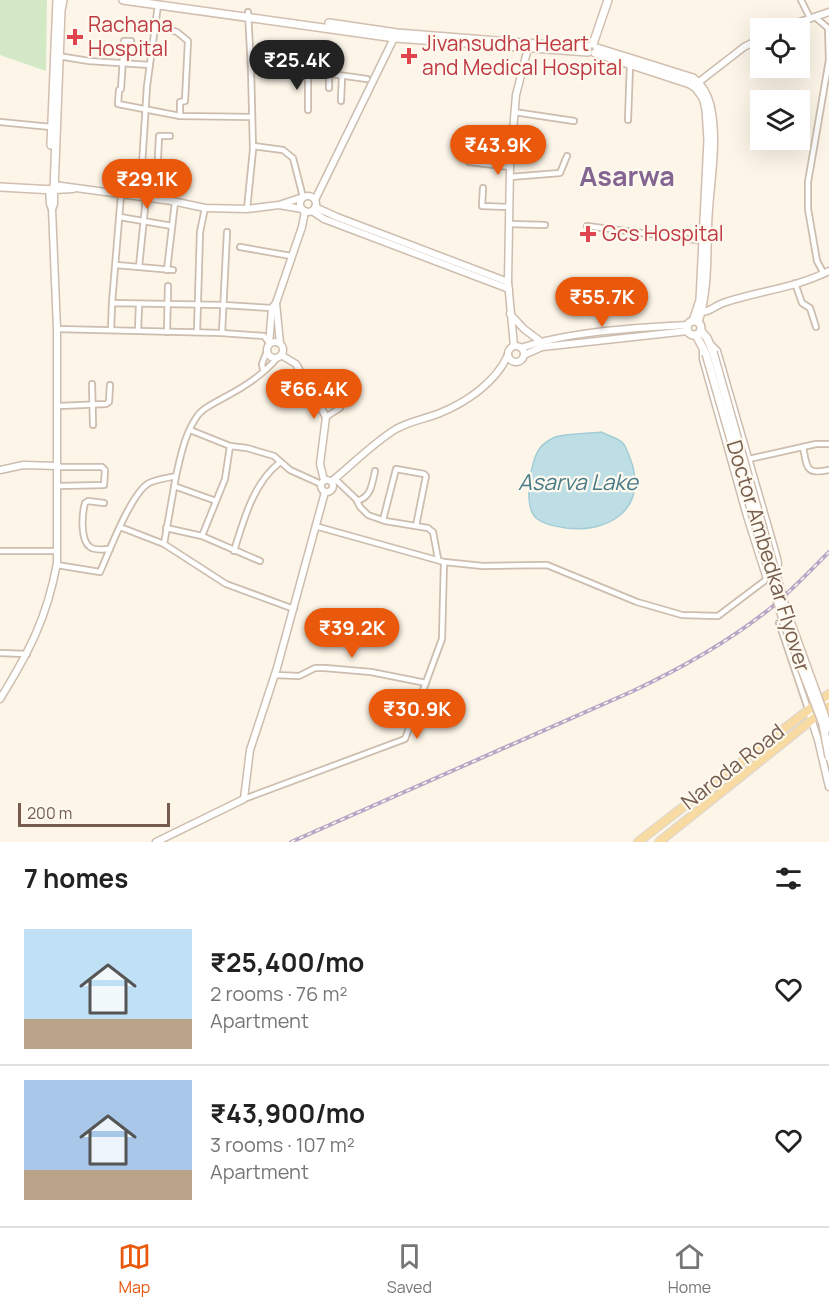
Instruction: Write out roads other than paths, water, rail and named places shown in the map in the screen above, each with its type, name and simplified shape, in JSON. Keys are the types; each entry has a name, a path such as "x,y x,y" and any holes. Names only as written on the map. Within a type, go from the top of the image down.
{"main road":[{"path":"52,187 51,127 57,0"},
{"path":"52,187 63,0"},
{"path":"123,0 156,2 396,35 592,49 685,75 708,97 711,108 700,310 690,334 698,333"},
{"path":"592,49 608,0"},
{"path":"592,49 630,64 696,84"},
{"path":"0,184 52,187"},
{"path":"692,325 708,349"},
{"name":"Doctor Ambedkar Flyover","path":"708,349 786,610 829,728"},
{"name":"Doctor Ambedkar Flyover","path":"708,349 779,607 823,724 829,757"},
{"name":"Naroda Road","path":"638,842 827,695"},
{"name":"Naroda Road","path":"659,842 828,709"}],"street":[{"path":"700,310 712,309 721,304 827,273 817,261 808,209 808,182 829,60 828,28 813,17 801,0"},
{"path":"140,267 146,198 142,165 150,65 156,25 156,2"},
{"path":"810,18 829,12"},
{"path":"247,208 253,146 252,68 248,14"},
{"path":"156,25 177,32 188,41 185,101 180,102 180,116"},
{"path":"263,370 262,364 269,344 274,305 302,227 396,35"},
{"path":"130,41 124,41 118,104 180,116 252,117"},
{"path":"696,84 750,45"},
{"path":"514,346 508,286 510,167 516,94 529,46"},
{"path":"58,56 89,61 150,65"},
{"path":"628,120 630,64"},
{"path":"252,68 367,79"},
{"path":"308,72 308,110"},
{"path":"329,74 329,87"},
{"path":"341,101 342,76"},
{"path":"514,112 574,121"},
{"path":"0,123 51,127"},
{"path":"156,199 159,136 170,136"},
{"path":"253,146 283,150 293,158 310,207"},
{"path":"510,177 560,173 567,156"},
{"path":"469,162 510,167"},
{"path":"324,181 300,204 508,286"},
{"path":"0,699 27,654 50,601 57,565 59,486 57,329 52,187 156,199 205,208 279,205 310,207"},
{"path":"481,213 483,188"},
{"path":"111,330 121,195"},
{"path":"279,205 306,196"},
{"path":"117,265 170,270 175,202"},
{"path":"482,206 509,207"},
{"path":"197,332 200,231 205,208"},
{"path":"120,217 172,226"},
{"path":"509,224 545,225"},
{"path":"587,226 704,241"},
{"path":"222,333 227,231"},
{"path":"240,247 291,256"},
{"path":"795,283 802,303 810,308 816,327"},
{"path":"167,332 168,286"},
{"path":"112,303 274,305"},
{"path":"138,331 139,304"},
{"path":"164,544 184,443 200,413 245,386 263,370 269,368 284,350 280,343 274,305"},
{"path":"510,314 540,341"},
{"path":"514,346 521,348 540,341 692,325"},
{"path":"190,430 230,446 274,456 279,463 290,470 322,482 333,480 395,430 408,422 439,414 472,396 501,370 523,360 525,355 542,347 647,328 692,325"},
{"path":"57,329 222,333 264,336 269,344"},
{"path":"269,344 280,343"},
{"path":"501,370 509,350 514,346"},
{"path":"521,348 525,355"},
{"path":"315,526 444,562 483,566 547,566 637,602 682,615 718,616 767,579 778,570 779,566 717,351 708,349 703,359 767,579"},
{"path":"244,799 250,750 275,675 325,492 322,489 320,464 326,417 296,364 279,357 271,358 267,351"},
{"path":"508,355 510,360 515,362"},
{"path":"326,417 340,408 344,381"},
{"path":"93,384 93,425"},
{"path":"58,406 106,404 109,402 110,385"},
{"path":"749,459 803,447 829,444"},
{"path":"202,536 225,479 230,446"},
{"path":"803,447 807,467 811,472 829,470"},
{"path":"234,551 249,506 266,474 279,463"},
{"path":"0,470 23,465 102,467 105,470 105,482 101,486 59,486"},
{"path":"383,520 394,473 396,469 402,469 426,476 416,526"},
{"path":"357,501 365,499 375,471"},
{"path":"57,565 100,572 127,512 148,483 176,476"},
{"path":"325,492 332,489 333,480"},
{"path":"333,480 357,501 368,515 428,528 433,532 438,559"},
{"path":"174,486 216,501"},
{"path":"104,503 87,501 85,503 84,538 90,547 110,549"},
{"path":"120,527 164,544 226,584 294,609"},
{"path":"166,528 202,536 260,561"},
{"path":"0,551 57,551"},
{"path":"156,842 244,799 405,739 442,639 444,562"},
{"path":"779,623 812,720 829,787"},
{"path":"0,654 27,654"},
{"path":"275,675 299,676 315,668 325,668 371,672 426,683"},
{"path":"827,695 828,709"}],"water":[{"name":"Asarva Lake","path":"601,432 622,442 630,458 635,483 633,496 627,507 608,523 581,529 550,525 536,518 530,503 529,483 533,463 540,448 555,437"}],"railway":[{"path":"291,842 669,673 722,642 772,607 829,552"}],"place":[{"name":"Rachana Hospital","path":"75,37"},
{"name":"Jivansudha Heart and Medical Hospital","path":"409,56"},
{"name":"Gcs Hospital","path":"588,234"}],"district":[{"name":"Asarwa","path":"627,177"}]}
